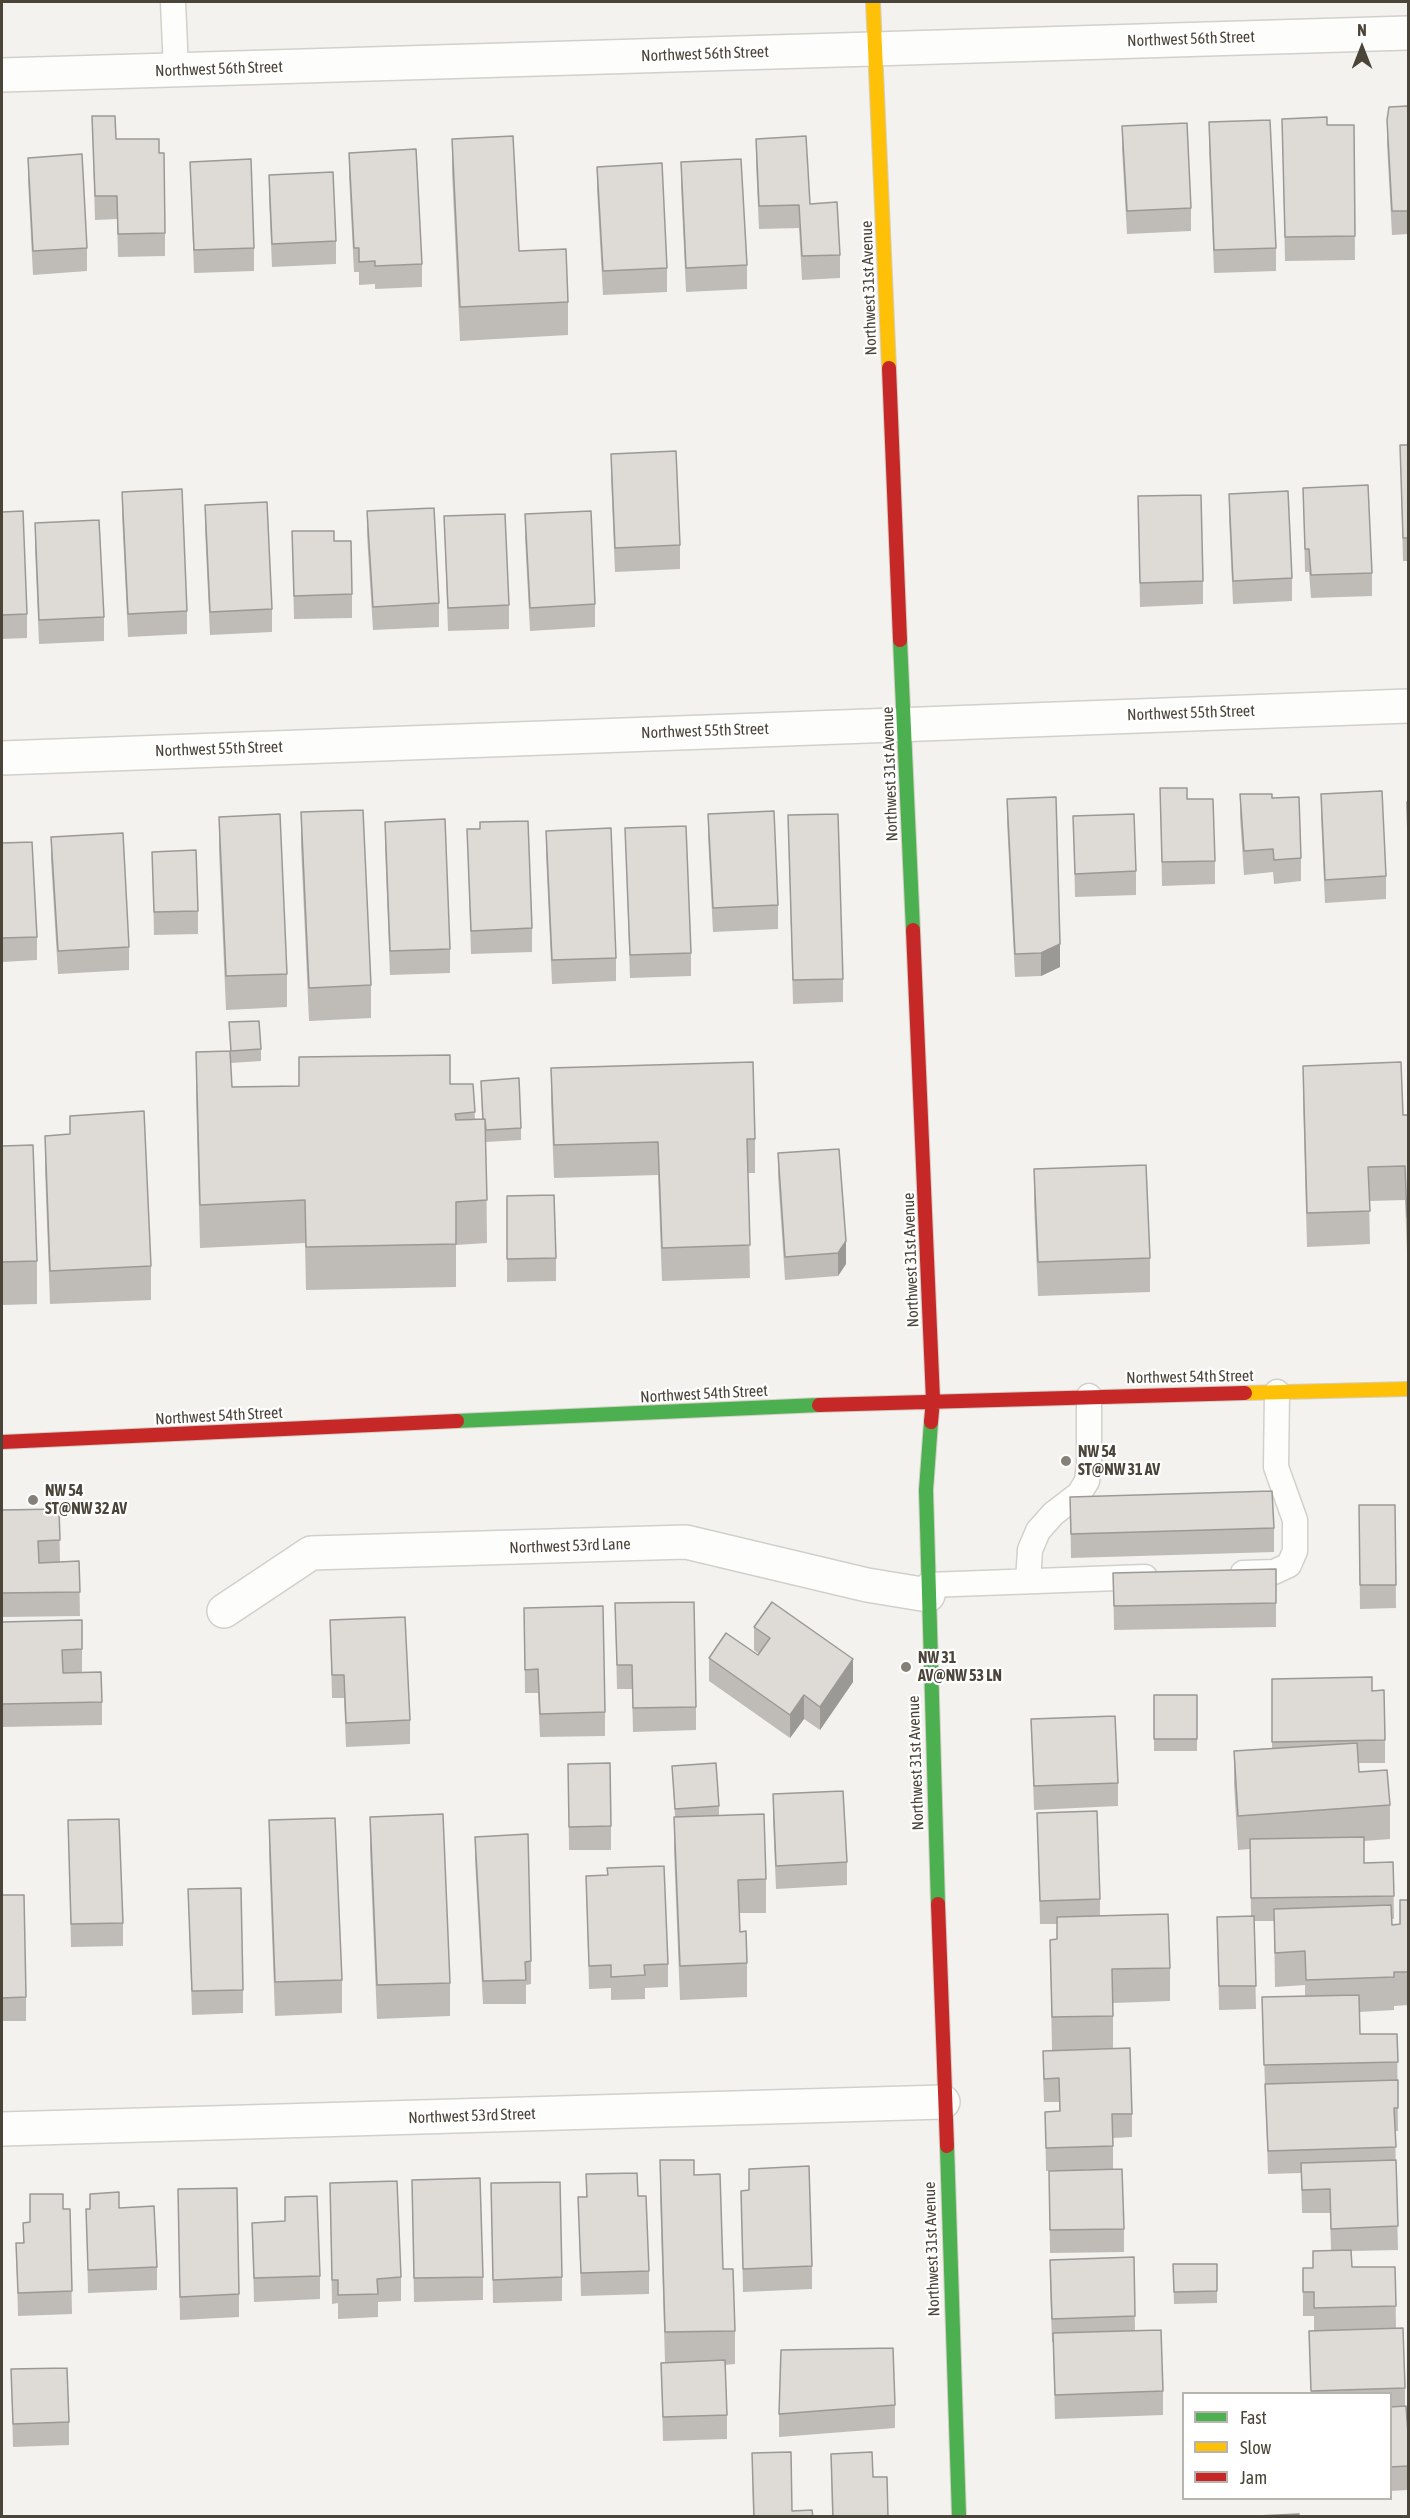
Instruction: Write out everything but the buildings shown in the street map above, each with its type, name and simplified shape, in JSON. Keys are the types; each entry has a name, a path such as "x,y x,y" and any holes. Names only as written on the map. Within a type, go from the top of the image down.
{"street":[{"name":"Northwest 31st Avenue","path":"873,2 933,1400 926,1490 928,1590 943,2102 959,2517"},
{"name":"Northwest 56th Street","path":"2,75 1408,33"},
{"name":"Northwest 55th Street","path":"2,758 1408,705"},
{"name":"Northwest 54th Street","path":"2,1442 933,1400 1408,1389"},
{"name":"Northwest 53rd Lane","path":"224,1611 311,1553 686,1542 867,1585 928,1590"},
{"name":"Northwest 53rd Street","path":"2,2129 943,2102"}],"lane":[{"path":"173,2 176,70"},
{"path":"1216,1574 1274,1572 1289,1565 1294,1551 1294,1520 1276,1467 1277,1392"},
{"path":"1028,1581 1030,1550 1038,1531 1053,1514 1079,1494 1087,1481 1089,1396"},
{"path":"928,1590 1028,1581 1169,1576"}],"traffic: fast":[{"path":"900,640 913,930"},
{"path":"457,1421 819,1405"},
{"path":"931,1422 926,1490 938,1904"},
{"path":"947,2146 959,2516"}],"traffic: slow":[{"path":"873,2 889,368"},
{"path":"1245,1393 1408,1389"}],"traffic: jam":[{"path":"889,368 900,640"},
{"path":"913,930 933,1400 931,1422"},
{"path":"819,1405 1245,1393"},
{"path":"2,1442 457,1421"},
{"path":"938,1904 947,2146"}],"place":[{"name":"NW 54 ST@NW 31 AV","path":"1066,1461"},
{"name":"NW 54 ST@NW 32 AV","path":"33,1500"},
{"name":"NW 31 AV@NW 53 LN","path":"906,1667"}]}
